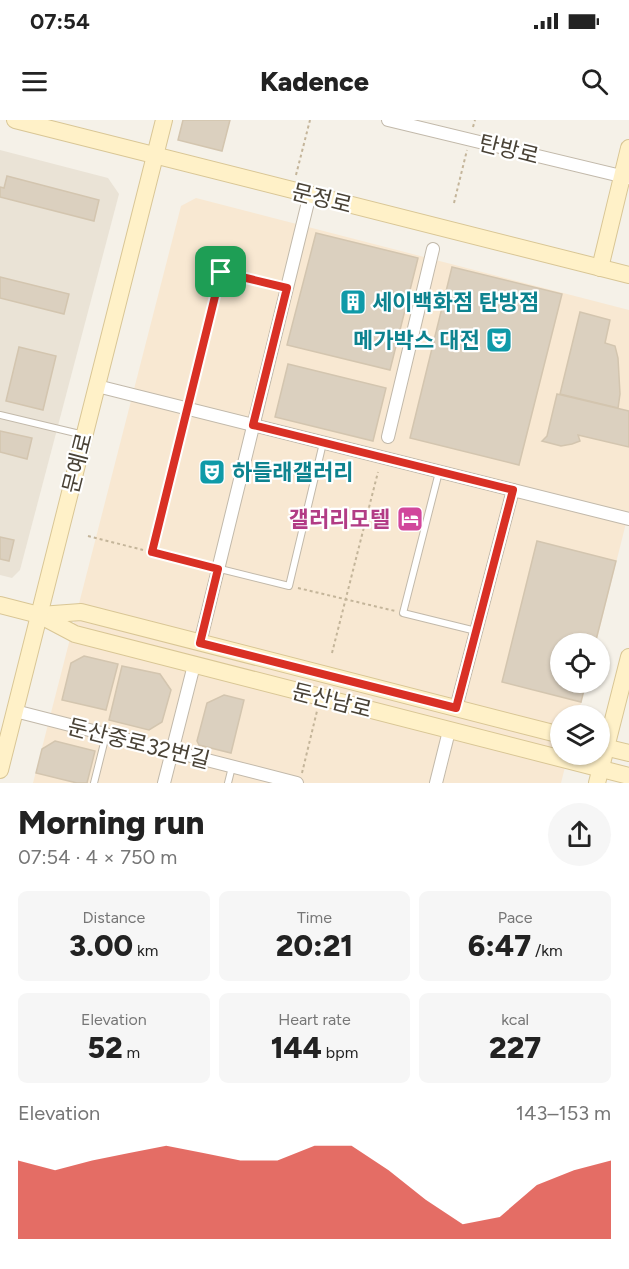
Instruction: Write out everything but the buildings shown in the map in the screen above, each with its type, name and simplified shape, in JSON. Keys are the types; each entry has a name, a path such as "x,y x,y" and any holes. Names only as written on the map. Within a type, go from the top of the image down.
{"main road":[{"name":"문정로","path":"15,120 629,275"},
{"path":"155,155 164,120"},
{"path":"600,268 625,177 629,148"},
{"name":"문예로","path":"0,770 155,155"},
{"name":"둔산남로","path":"0,605 39,615 75,634 449,731 599,776 629,776"},
{"name":"둔산남로","path":"39,615 81,612 550,732"},
{"path":"610,722 629,657"},
{"path":"610,748 629,753"}],"street":[{"name":"탄방로","path":"388,120 625,177"},
{"path":"200,643 310,195"},
{"path":"388,437 433,249"},
{"path":"97,386 629,519"},
{"path":"456,708 513,490"},
{"path":"164,783 194,665"},
{"name":"둔산중로32번길","path":"15,711 232,767 300,778"},
{"path":"436,783 449,731"}],"lane":[{"path":"287,288 221,272 152,552 289,586 323,442"},
{"path":"0,415 84,435"},
{"path":"439,472 403,613 477,631"},
{"path":"94,783 106,735"},
{"path":"228,783 232,767"}],"path":[{"path":"292,190 310,120"},
{"path":"454,203 475,120"},
{"path":"332,653 378,472"},
{"path":"88,536 152,552"},
{"path":"289,586 403,613"},
{"path":"300,778 318,709"}],"shaded area":[{"path":"0,150 108,178 119,194 20,570 12,578 0,575"},
{"path":"196,198 629,310 629,511 598,633 550,633 550,693 584,693 580,705 550,705 550,765 566,765 561,783 33,783 181,206"}],"place":[{"name":"세이백화점 탄방점","path":"353,302"},
{"name":"메가박스 대전","path":"499,340"},
{"name":"하들래갤러리","path":"212,472"},
{"name":"갤러리모텔","path":"410,519"}],"route":[{"path":"221,272 287,288 253,425 513,490 456,708 200,643 218,569 152,552 221,272"}]}
